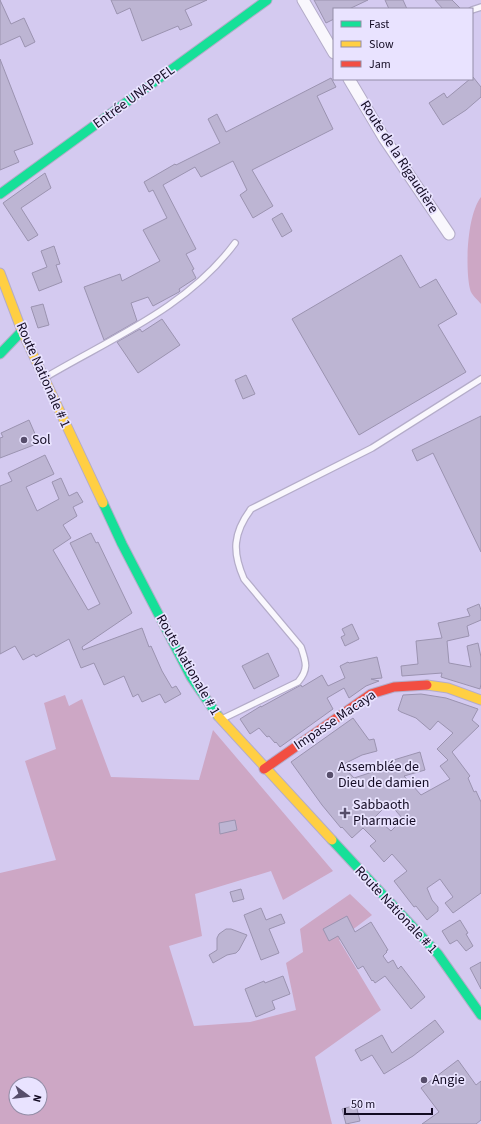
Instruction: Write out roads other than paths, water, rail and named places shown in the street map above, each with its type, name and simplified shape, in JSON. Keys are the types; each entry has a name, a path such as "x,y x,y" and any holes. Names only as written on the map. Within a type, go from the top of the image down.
{"main road":[{"name":"Entrée UNAPPEL","path":"0,194 267,0"},
{"name":"Route Nationale # 1","path":"0,273 22,331 122,544 191,677 220,720 438,954 481,1015"},
{"path":"0,354 22,331"},
{"name":"Impasse Macaya","path":"264,768 370,694 381,689 426,685 439,686 481,699"}],"street":[{"path":"303,0 333,51"},
{"name":"Route de la Rigaudière","path":"350,80 384,138 449,234"}],"lane":[{"path":"44,378 84,354 123,334 179,299 224,258 235,243"},
{"path":"220,720 298,682 306,669 306,660 301,646 244,579 238,566 236,556 237,535 243,520 251,509 372,448 481,380"}],"place":[{"name":"Sol","path":"24,440"},
{"name":"Assemblée de Dieu de damien","path":"330,775"},
{"name":"Sabbaoth Pharmacie","path":"345,813"},
{"name":"Angie","path":"424,1080"}]}
